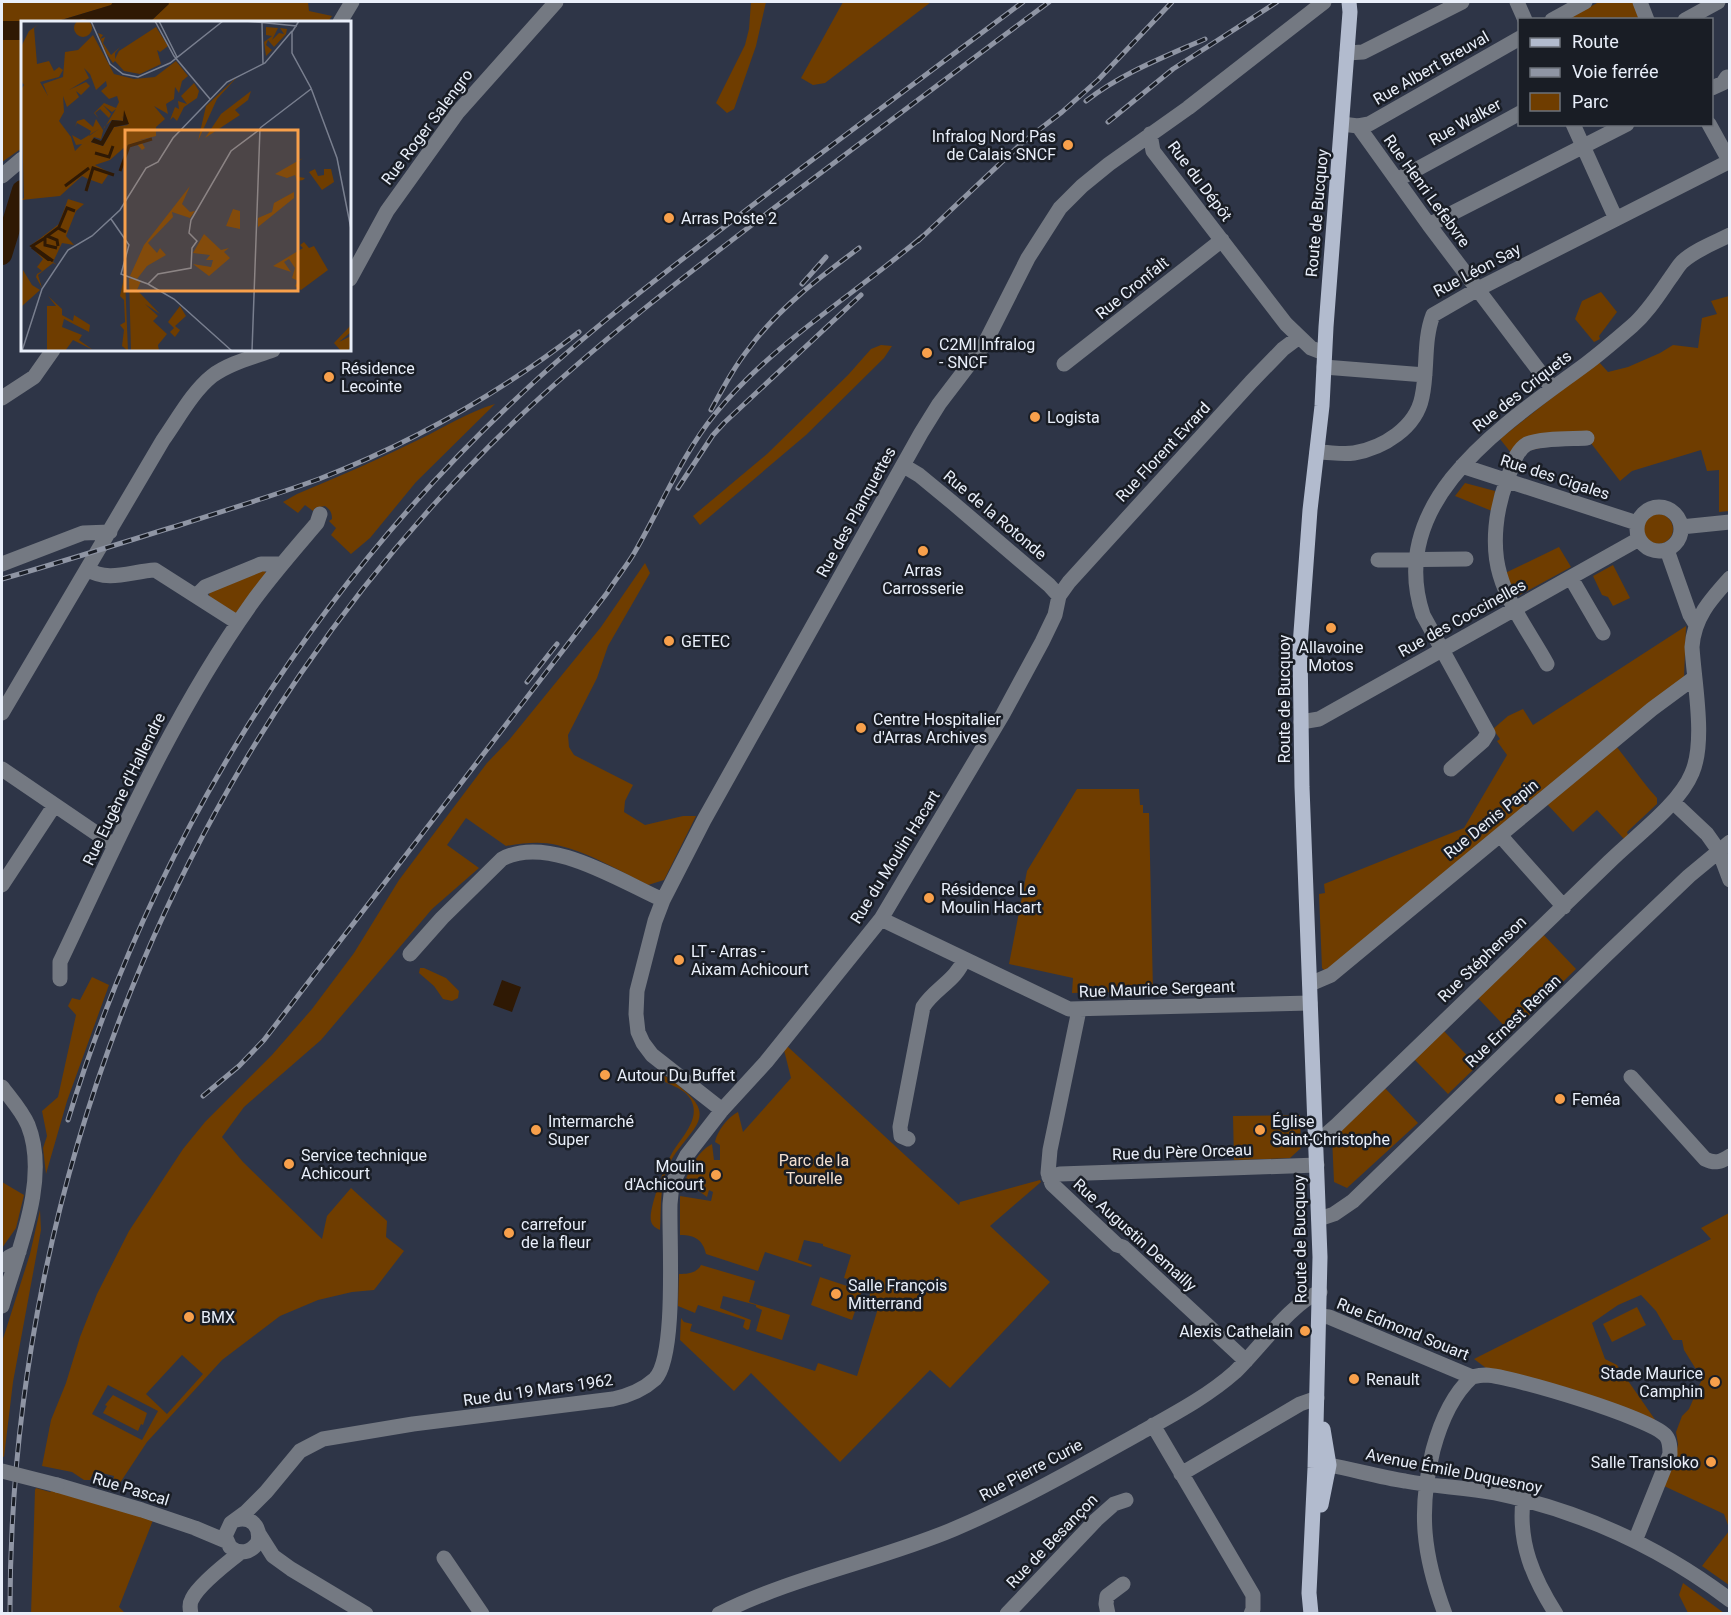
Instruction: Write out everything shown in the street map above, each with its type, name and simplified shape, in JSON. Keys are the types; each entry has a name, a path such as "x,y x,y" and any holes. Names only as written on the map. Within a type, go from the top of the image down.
{"main road":[{"path":"1342,2 1350,2"},
{"name":"Route de Bucquoy","path":"1322,1466 1316,1437 1320,1316 1319,1219 1300,722 1300,646 1310,510 1322,406 1350,2"},
{"name":"Route de Bucquoy","path":"1305,1614 1322,1466 1317,1398"},
{"name":"Route de Bucquoy","path":"1309,1593 1311,1614"}],"street":[{"path":"341,21 352,2"},
{"name":"Rue du Dépôt","path":"1324,2 1188,108 1150,134 1153,151 1286,324 1324,360"},
{"path":"1347,53 1363,52 1462,2"},
{"path":"1517,2 1524,18"},
{"path":"1556,18 1585,2"},
{"path":"1640,2 1646,18"},
{"path":"1689,18 1718,2"},
{"path":"1724,2 1730,12"},
{"name":"Rue Roger Salengro","path":"351,277 387,211 458,112 548,4"},
{"name":"Rue Albert Breuval","path":"1358,126 1369,124 1518,39"},
{"path":"1713,88 1723,83 1727,77"},
{"name":"Rue Walker","path":"1397,180 1518,114"},
{"path":"1342,124 1358,126"},
{"name":"Rue Henri Lefebvre","path":"1358,126 1429,225 1552,388"},
{"path":"1574,126 1616,219"},
{"path":"1429,225 1623,126"},
{"path":"1710,126 1729,162"},
{"name":"Rue des Planquettes","path":"722,1110 652,1055 643,1043 637,1023 637,991 663,900 704,820 939,404 984,345 1028,258 1060,208 1082,186 1150,134"},
{"path":"2,176 21,160"},
{"name":"Rue Léon Say","path":"1317,452 1357,452 1387,441 1401,432 1418,411 1422,397 1428,327 1433,315 1478,289 1729,162"},
{"name":"Rue des Criquets","path":"1451,769 1483,741 1488,733 1423,615 1418,599 1417,561 1421,535 1431,511 1439,496 1462,466 1496,432 1595,357 1643,316 1680,264 1690,256 1730,235"},
{"name":"Rue Cronfalt","path":"1064,364 1222,240"},
{"name":"Rue Florent Evrard","path":"1059,596 1069,582 1251,382 1283,349 1299,337"},
{"path":"2,398 34,377 52,351"},
{"path":"2,713 163,440 205,383 213,375 230,366 270,351"},
{"path":"1324,360 1425,375"},
{"path":"1547,664 1515,609 1500,575 1496,527 1499,506 1517,454 1527,444 1587,438"},
{"name":"Rue de la Rotonde","path":"904,466 953,503 1059,596"},
{"name":"Rue des Cigales","path":"1462,466 1637,523"},
{"path":"1664,507 1674,512 1681,527 1679,539 1667,550 1660,551 1648,549 1639,539 1637,523 1646,510 1664,507"},
{"name":"Rue Eugène d'Hallendre","path":"60,980 60,962 180,716 238,623 282,564 317,523 320,514"},
{"path":"1681,527 1730,522"},
{"path":"2,564 83,533 110,532"},
{"name":"Rue des Coccinelles","path":"1300,722 1319,719 1639,539"},
{"path":"1667,550 1690,615 1696,625"},
{"path":"1378,560 1466,559"},
{"path":"197,595 205,586 261,564 282,564"},
{"path":"87,569 107,576 155,570 238,623"},
{"path":"1571,578 1603,633"},
{"path":"1696,625 1707,604 1730,578"},
{"name":"Rue du Moulin Hacart","path":"722,1110 749,1082 881,919 1003,714 1055,615 1059,596"},
{"name":"Rue Stéphenson","path":"1315,1140 1337,1125 1673,802 1687,785 1698,754 1692,647 1696,625"},
{"name":"Rue Denis Papin","path":"1310,984 1331,975 1652,709 1694,678"},
{"path":"2,770 115,846"},
{"path":"1673,802 1726,849 1730,880"},
{"path":"2,885 54,806"},
{"path":"1501,835 1564,907"},
{"name":"Rue Ernest Renan","path":"1319,1219 1334,1214 1353,1201 1689,876 1726,849"},
{"path":"410,954 442,918 502,859 514,854 543,852 567,858 663,900"},
{"name":"Rue Maurice Sergeant","path":"881,919 1069,1009 1310,1003"},
{"path":"908,1139 901,1136 900,1127 923,1007 930,996 955,975 964,959"},
{"name":"Rue Augustin Demailly","path":"1079,1010 1050,1150 1049,1177 1062,1195 1117,1245 1123,1247 1246,1361"},
{"path":"1631,1077 1705,1159 1716,1163 1730,1156"},
{"path":"2,1087 28,1125 36,1158 31,1206 2,1306"},
{"name":"Rue du 19 Mars 1962","path":"233,1522 266,1492 300,1451 323,1439 413,1424 613,1399 641,1388 655,1378 666,1356 669,1327 669,1222 672,1185 687,1155 722,1110"},
{"name":"Rue du Père Orceau","path":"1049,1177 1060,1174 1317,1165"},
{"path":"2,1265 9,1257 19,1252"},
{"name":"Rue Pierre Curie","path":"719,1614 762,1595 954,1529 1005,1506 1209,1392 1246,1361 1305,1299 1320,1292"},
{"name":"Rue Edmond Souart","path":"1320,1316 1329,1317 1472,1377 1486,1375 1554,1391 1609,1409 1654,1427 1666,1435 1669,1440 1670,1454 1635,1540"},
{"name":"Rue Edmond Souart","path":"1445,1614 1435,1588 1428,1557 1424,1518 1425,1483 1438,1433 1446,1413 1472,1377"},
{"path":"1181,1474 1299,1404 1317,1398"},
{"path":"1153,1425 1252,1595 1251,1614"},
{"name":"Avenue Émile Duquesnoy","path":"1322,1466 1407,1482 1494,1493 1589,1520 1635,1540 1672,1561 1730,1600"},
{"name":"Rue Pascal","path":"2,1472 57,1485 195,1528 236,1548 273,1556 366,1614"},
{"name":"Rue du 19 Mars 1962","path":"258,1530 266,1492"},
{"name":"Rue de Besançon","path":"1007,1614 1096,1520 1114,1504 1126,1500"},
{"path":"1523,1500 1521,1512 1523,1543 1538,1584 1556,1614"},
{"path":"191,1614 190,1607 193,1597 226,1564 236,1548 256,1545 258,1530 247,1519 233,1522 226,1532 236,1548"},
{"name":"Rue Pascal","path":"195,1528 219,1527 233,1522"},
{"name":"Rue Pascal","path":"258,1530 273,1556"},
{"path":"444,1558 482,1614"},
{"path":"1108,1614 1107,1596 1123,1584"}],"green space":[{"path":"2,2 113,2 112,5 58,21 2,21"},
{"path":"168,2 308,2 309,11 332,16 329,21 151,21"},
{"path":"751,2 766,2 756,46 734,109 727,113 716,103 745,45"},
{"path":"843,2 931,2 825,83 813,85 801,78"},
{"path":"1599,2 1633,2 1639,18 1570,18"},
{"path":"2,40 21,40 21,149 2,162"},
{"path":"1601,292 1617,312 1599,336 1600,339 1594,342 1575,319 1582,301"},
{"path":"1729,296 1729,511 1719,512 1719,470 1707,471 1701,450 1632,471 1620,481 1587,438 1512,454 1500,439 1598,361 1608,372 1628,367 1673,345 1698,348 1702,318 1717,314 1711,301"},
{"path":"881,345 892,346 884,358 806,435 700,525 693,516 767,454 848,375 871,349"},
{"path":"495,404 416,482 370,538 351,554 331,535 336,528 329,521 332,515 325,506 315,508 313,511 305,505 298,513 283,502 405,446 466,415"},
{"path":"1465,483 1495,491 1492,511 1455,496"},
{"path":"1658,514 1664,515 1672,523 1672,535 1664,543 1658,544 1652,543 1644,535 1643,529 1644,523 1652,515"},
{"path":"1559,547 1571,567 1518,596 1512,592 1503,574"},
{"path":"645,563 650,573 608,646 597,678 568,735 569,747 574,755 633,785 625,801 624,812 645,825 683,816 696,816 664,880 648,885 592,857 557,845 532,843 506,846 466,818 447,845 479,868 432,909 321,1040 244,1107 222,1137 243,1162 322,1239 327,1216 351,1188 387,1221 386,1237 404,1251 374,1290 352,1292 318,1300 280,1316 222,1360 147,1442 116,1489 112,1488 114,1476 94,1471 90,1480 84,1480 72,1472 42,1466 51,1420 97,1294 129,1231 183,1149 205,1122 272,1055 312,1009 354,953 399,880 487,763 509,740 601,627","holes":["182,1355 203,1374 167,1414 146,1394","108,1385 158,1411 142,1440 92,1414"]},
{"path":"1613,565 1630,598 1613,606 1608,597 1602,595 1593,576"},
{"path":"263,569 267,574 239,613 233,614 210,598 212,588"},
{"path":"1686,626 1684,678 1325,971 1322,968 1319,894 1325,893 1324,884 1464,828 1507,755 1497,741 1500,739 1493,729 1508,716 1523,709 1533,725"},
{"path":"1616,746 1657,798 1657,804 1627,832 1628,835 1624,839 1597,810 1573,832 1547,804"},
{"path":"1077,789 1139,789 1143,813 1149,813 1153,991 1072,993 1073,978 1009,964 1027,871"},
{"path":"1541,932 1576,969 1511,1033 1476,996"},
{"path":"420,968 446,978 459,991 458,998 452,1001 443,999 434,986 419,973"},
{"path":"92,977 109,985 67,1101 46,1174 43,1148 47,1136 42,1111 58,1097 76,1015 68,1006 72,998 80,1000"},
{"path":"1443,1030 1477,1066 1448,1094 1413,1058"},
{"name":"Parc de la Tourelle","path":"787,1046 959,1205 960,1202 1040,1180 1041,1182 990,1226 1050,1282 950,1388 930,1370 840,1462 751,1373 734,1391 680,1340 681,1318 684,1322 692,1324 690,1331 815,1371 818,1363 857,1376 880,1302 869,1298 871,1290 853,1285 854,1281 844,1278 851,1255 823,1246 823,1244 804,1240 798,1260 812,1265 811,1267 765,1252 758,1271 706,1254 698,1239 680,1235 680,1196 711,1201 713,1192 709,1190 707,1197 685,1181 692,1165 702,1151 712,1144 714,1160 720,1160 720,1145 715,1142 718,1133 727,1121 738,1112 743,1132 791,1078 784,1050"},
{"path":"664,1076 675,1082 694,1100 700,1113 692,1132 676,1152 666,1171 661,1195 660,1230 653,1226 651,1221 654,1198 668,1160 690,1125 694,1112 689,1097 682,1090 665,1082"},
{"path":"1384,1087 1418,1123 1347,1188 1334,1182 1332,1137"},
{"path":"1300,1115 1301,1148 1290,1158 1234,1160 1233,1116"},
{"path":"2,1182 24,1195 16,1228 2,1248"},
{"path":"40,1210 41,1230 13,1382 4,1457 2,1456 2,1342 30,1254"},
{"path":"1729,1213 1729,1528 1724,1514 1664,1486 1676,1454 1678,1444 1676,1432 1702,1379 1684,1350 1682,1340 1673,1340 1656,1311 1641,1295 1618,1305 1592,1323 1605,1359 1617,1365 1656,1421 1490,1371 1474,1359 1711,1239 1701,1228"},
{"path":"701,1265 755,1281 749,1302 790,1315 782,1340 756,1331 762,1310 756,1305 723,1296 720,1308 751,1320 747,1330 743,1327 745,1320 698,1305 695,1313 678,1306 679,1274 695,1271"},
{"path":"820,1277 862,1291 852,1320 811,1305"},
{"path":"1637,1307 1646,1325 1612,1342 1603,1324"},
{"path":"113,1395 147,1413 138,1431 103,1413 107,1406 105,1405"},
{"path":"57,1485 155,1515 119,1607 125,1613 31,1614 35,1490 36,1488 50,1492"},
{"path":"1729,1531 1729,1585 1702,1566"},
{"path":"1683,1583 1724,1613 1688,1613 1679,1595"}],"shaded area":[{"path":"113,2 168,2 169,4 151,21 58,21 111,5"},
{"path":"2,21 21,21 21,40 2,40"},
{"path":"502,980 521,987 512,1012 493,1005"}],"waterway":[{"path":"2,255 21,193"}],"railway":[{"path":"68,1120 103,1018 144,919 192,822 246,729 305,639 371,554 442,473 518,397 576,345 727,225 1023,2"},
{"path":"10,1614 18,1447 43,1282 85,1121 142,965 214,815 301,673 402,541 517,419 547,391 642,310 1049,2"},
{"path":"918,241 1022,143 1098,80 1172,2"},
{"path":"1108,122 1173,69 1277,2"},
{"path":"1086,101 1129,74 1205,39"},
{"path":"203,1096 239,1066 264,1040 607,593 633,555 691,448 715,414 738,388 788,342 923,236"},
{"path":"711,410 739,362 761,333 787,306 859,248"},
{"path":"802,284 826,257"},
{"path":"678,488 713,435 724,423 861,295"},
{"path":"2,579 250,503 354,465 421,433 487,396 579,332"},
{"path":"527,682 557,644"}],"place":[{"name":"Infralog Nord Pas de Calais SNCF","path":"1068,145"},
{"name":"Arras Poste 2","path":"669,218"},
{"name":"C2MI Infralog - SNCF","path":"927,353"},
{"name":"Résidence Lecointe","path":"329,377"},
{"name":"Logista","path":"1035,417"},
{"name":"Arras Carrosserie","path":"923,551"},
{"name":"Allavoine Motos","path":"1331,628"},
{"name":"GETEC","path":"669,641"},
{"name":"Centre Hospitalier d'Arras Archives","path":"861,728"},
{"name":"Résidence Le Moulin Hacart","path":"929,898"},
{"name":"LT - Arras - Aixam Achicourt","path":"679,960"},
{"name":"Autour Du Buffet","path":"605,1075"},
{"name":"Feméa","path":"1560,1099"},
{"name":"Intermarché Super","path":"536,1130"},
{"name":"Église Saint-Christophe","path":"1260,1130"},
{"name":"Service technique Achicourt","path":"289,1164"},
{"name":"Moulin d'Achicourt","path":"716,1175"},
{"name":"carrefour de la fleur","path":"509,1233"},
{"name":"Salle François Mitterrand","path":"836,1294"},
{"name":"BMX","path":"189,1317"},
{"name":"Alexis Cathelain","path":"1305,1331"},
{"name":"Renault","path":"1354,1379"},
{"name":"Stade Maurice Camphin","path":"1715,1382"},
{"name":"Salle Transloko","path":"1711,1462"}]}
